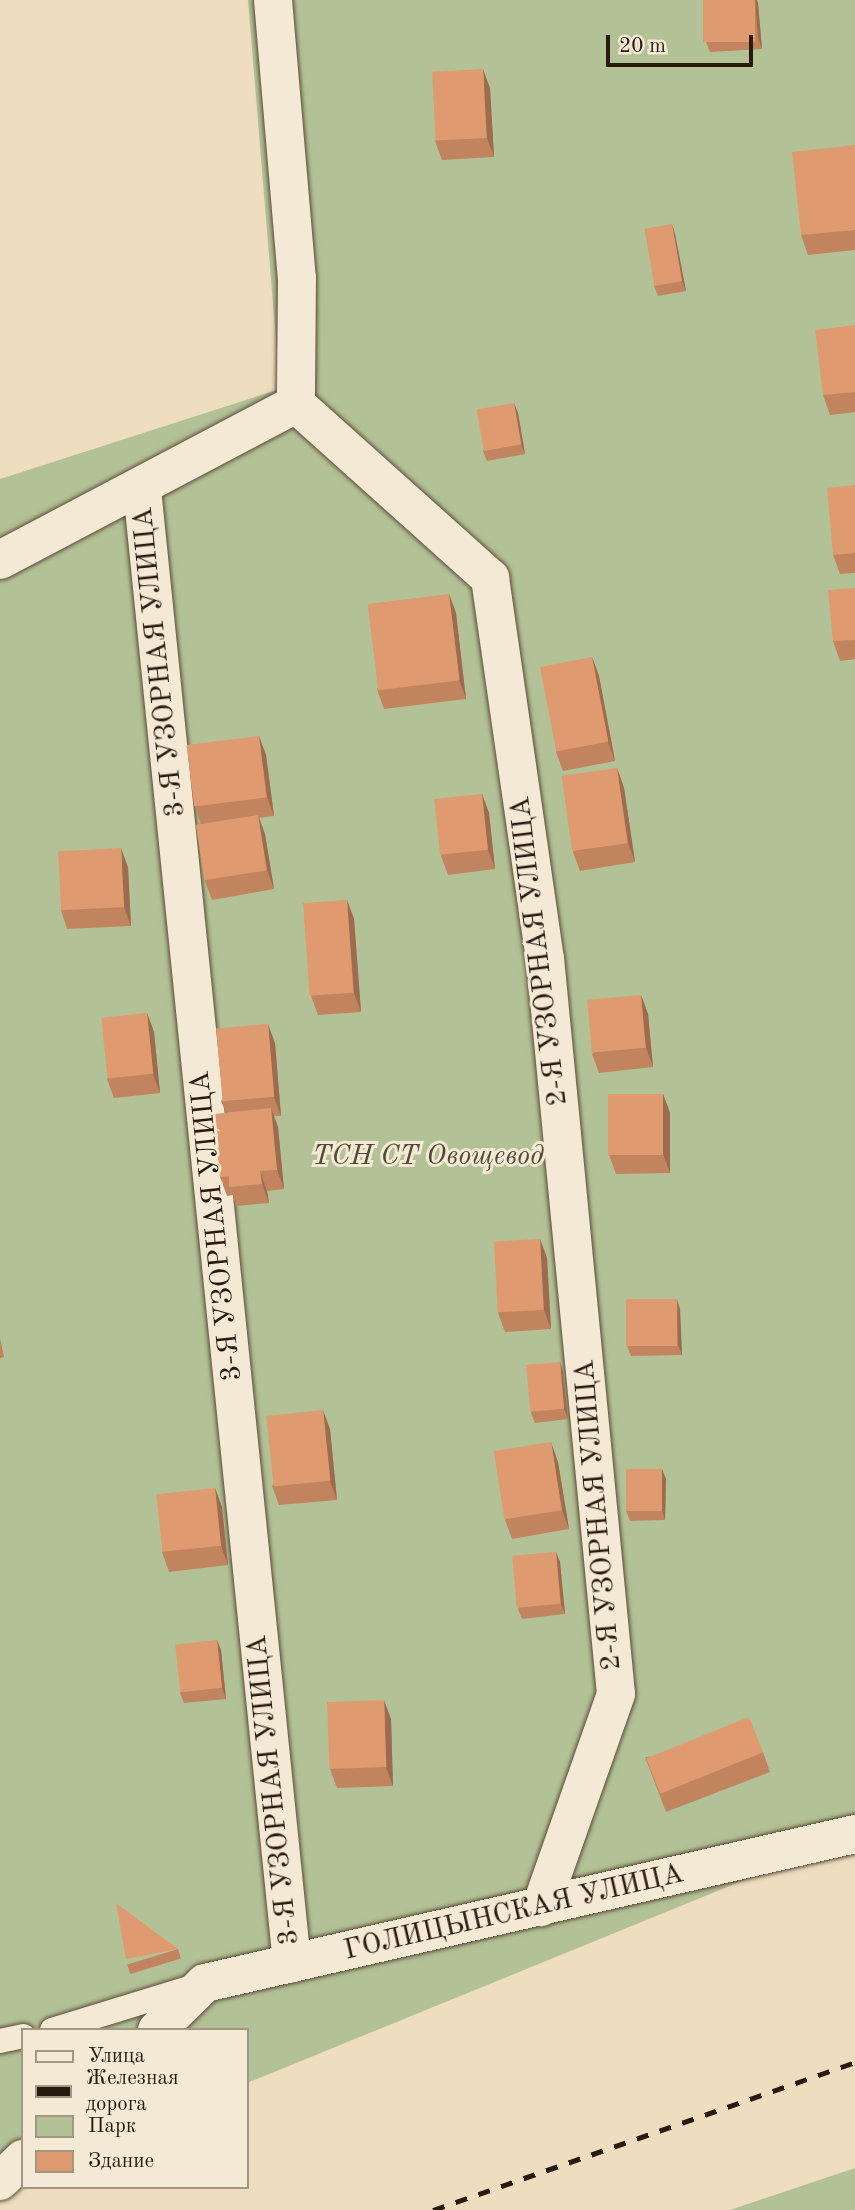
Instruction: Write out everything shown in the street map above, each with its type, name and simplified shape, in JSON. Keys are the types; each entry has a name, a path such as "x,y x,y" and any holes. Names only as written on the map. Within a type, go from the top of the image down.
{"street":[{"path":"0,560 142,489 296,404 297,278 273,0"},
{"name":"2-Я УЗОРНАЯ УЛИЦА","path":"296,404 490,578 545,958 616,1694 541,1907"},
{"name":"3-Я УЗОРНАЯ УЛИЦА","path":"142,489 292,1964"},
{"name":"ГОЛИЦЫНСКАЯ УЛИЦА","path":"205,1983 855,1834"},
{"path":"159,2028 205,1983"},
{"path":"0,2181 21,2161"}],"lane":[{"name":"ГОЛИЦЫНСКАЯ УЛИЦА","path":"59,2028 205,1983"},
{"path":"0,2041 21,2036"}],"green space":[{"name":"ТСН СТ Овощевод","path":"248,0 855,0 855,1835 248,2083 248,2028 21,2028 21,2172 0,2179 0,479 280,389"},
{"path":"855,2168 855,2210 730,2210"}],"building":[{"path":"703,0 755,0 755,42 703,42"},
{"path":"483,69 487,138 436,141 432,72"},
{"path":"855,145 855,230 801,235 792,152"},
{"path":"672,224 682,281 654,286 644,229"},
{"path":"855,325 855,392 823,395 815,330"},
{"path":"514,403 521,444 484,451 477,410"},
{"path":"855,485 855,553 833,555 827,488"},
{"path":"855,588 855,640 833,641 828,590"},
{"path":"449,594 460,680 378,690 368,604"},
{"path":"592,657 608,741 556,752 540,667"},
{"path":"259,736 267,798 194,806 187,745"},
{"path":"617,768 628,843 572,851 562,776"},
{"path":"482,794 488,850 440,855 434,799"},
{"path":"258,815 267,870 205,880 196,825"},
{"path":"121,848 124,907 61,910 58,851"},
{"path":"347,900 353,993 310,996 303,903"},
{"path":"641,995 646,1048 592,1053 587,1000"},
{"path":"147,1013 153,1074 108,1078 101,1018"},
{"path":"268,1024 274,1097 223,1101 216,1029"},
{"path":"608,1094 663,1094 663,1155 608,1155"},
{"path":"271,1108 277,1170 260,1171 262,1184 229,1187 229,1176 220,1177 214,1114"},
{"path":"540,1239 544,1310 498,1312 494,1241"},
{"path":"626,1299 677,1299 677,1346 626,1346"},
{"path":"560,1362 564,1409 530,1412 526,1365"},
{"path":"323,1410 330,1481 274,1487 266,1416"},
{"path":"551,1442 562,1510 505,1519 494,1451"},
{"path":"626,1469 662,1469 662,1511 626,1511"},
{"path":"215,1488 221,1546 162,1552 156,1494"},
{"path":"556,1552 561,1604 517,1608 512,1556"},
{"path":"217,1640 222,1688 180,1692 175,1644"},
{"path":"384,1700 386,1767 329,1769 327,1702"},
{"path":"749,1717 763,1752 660,1794 646,1759"},
{"path":"116,1903 178,1949 126,1959"}],"railway":[{"path":"433,2210 855,2062"}]}
